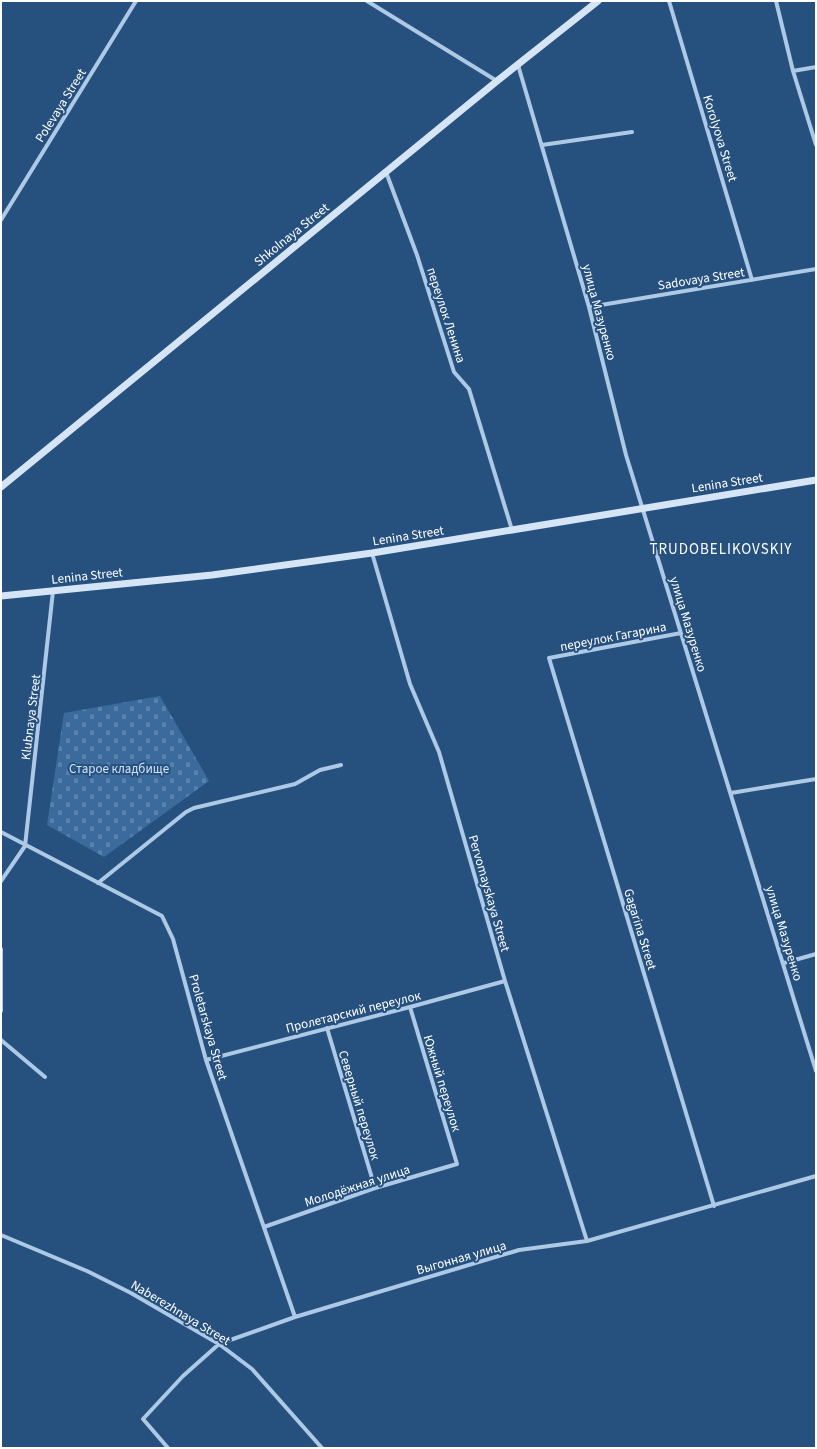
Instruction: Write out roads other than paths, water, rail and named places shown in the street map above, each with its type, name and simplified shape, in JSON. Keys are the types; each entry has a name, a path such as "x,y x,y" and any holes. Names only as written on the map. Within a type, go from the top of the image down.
{"street":[{"name":"Polevaya Street","path":"1,220 136,1"},
{"path":"367,1 496,81"},
{"name":"Shkolnaya Street","path":"1,487 496,81 598,1"},
{"name":"Korolyova Street","path":"670,1 752,280"},
{"path":"776,1 793,71 816,145"},
{"name":"улица Мазуренко","path":"518,65 589,307 626,455 784,963 816,1071"},
{"path":"793,71 816,67"},
{"path":"542,145 632,132"},
{"name":"переулок Ленина","path":"386,172 417,255 454,372 469,389 512,530"},
{"name":"Sadovaya Street","path":"589,307 816,269"},
{"name":"Lenina Street","path":"1,596 212,575 372,553 816,480"},
{"name":"Pervomayskaya Street","path":"372,553 410,684 439,752 505,981 587,1240"},
{"name":"Klubnaya Street","path":"25,846 54,591"},
{"name":"переулок Гагарина","path":"549,658 681,633"},
{"name":"Gagarina Street","path":"549,658 714,1206"},
{"path":"98,883 186,812 194,808 296,784 315,772 341,765"},
{"path":"730,793 816,779"},
{"name":"Proletarskaya Street","path":"1,832 25,846 162,916 173,939 206,1060 295,1317"},
{"path":"1,881 25,846"},
{"path":"1,949 1,1010"},
{"path":"784,963 816,954"},
{"name":"Пролетарский переулок","path":"206,1060 505,981"},
{"name":"Южный переулок","path":"410,1007 457,1164"},
{"name":"Северный переулок","path":"326,1028 375,1188"},
{"path":"1,1040 45,1077"},
{"name":"Молодёжная улица","path":"264,1227 375,1188 457,1164"},
{"name":"Выгонная улица","path":"168,1448 143,1419 183,1376 219,1344 295,1317 519,1250 587,1240 714,1206 816,1176"},
{"name":"Naberezhnaya Street","path":"1,1235 87,1271 131,1293 219,1344 252,1369 322,1448"}],"district":[{"name":"TRUDOBELIKOVSKIY","path":"721,549"}],"park label":[{"name":"Старое кладбище","path":"119,768"}]}
